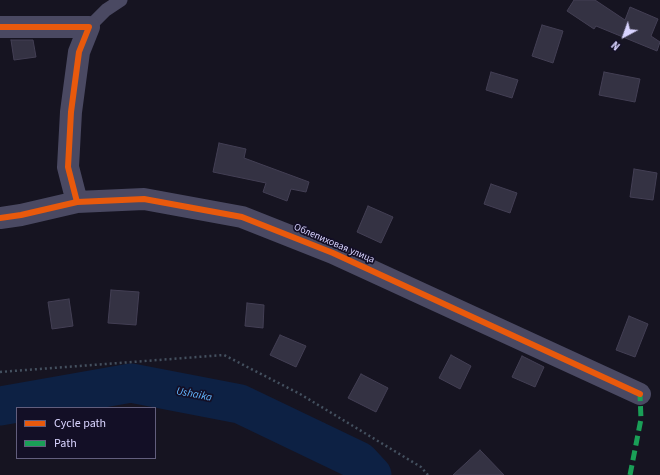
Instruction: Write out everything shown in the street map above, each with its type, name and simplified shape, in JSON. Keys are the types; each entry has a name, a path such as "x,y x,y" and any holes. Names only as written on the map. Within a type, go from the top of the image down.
{"street":[{"path":"0,27 89,26 79,52 71,112 68,167 77,202"},
{"name":"Облепиховая улица","path":"0,218 21,215 77,202 144,199 242,217 333,253 640,394"}],"lane":[{"path":"89,26 106,10 121,0"}],"path":[{"path":"0,372 224,355 300,394 421,467 428,475"}],"building":[{"path":"574,0 595,0 625,20 630,7 658,19 651,36 660,42 657,51 596,26 594,29 567,11"},
{"path":"542,25 563,31 553,63 532,56"},
{"path":"11,40 33,40 36,57 14,60"},
{"path":"491,72 518,80 512,98 486,90"},
{"path":"604,72 640,79 635,102 599,95"},
{"path":"219,143 246,149 244,158 309,182 306,192 291,189 287,201 263,192 266,183 213,172"},
{"path":"634,169 657,173 653,200 630,197"},
{"path":"491,184 517,193 510,213 484,204"},
{"path":"368,206 393,217 381,243 357,232"},
{"path":"111,290 139,292 136,325 108,323"},
{"path":"69,299 73,326 52,329 48,302"},
{"path":"247,303 264,305 263,328 245,326"},
{"path":"629,316 648,324 635,357 616,350"},
{"path":"280,335 306,346 296,367 270,355"},
{"path":"451,355 471,366 460,389 439,378"},
{"path":"522,356 544,367 535,387 512,377"},
{"path":"361,374 388,388 376,412 348,398"},
{"path":"480,450 504,475 453,475"}],"waterway":[{"name":"Ushaika","path":"0,406 131,383 240,404 359,461 372,475"}],"marked path":[{"path":"630,475 641,419 640,394"}],"cycle path":[{"path":"0,27 89,27 79,52 71,112 68,167 77,202"},
{"path":"0,218 21,215 77,202 144,199 242,217 333,253 640,394"}]}
